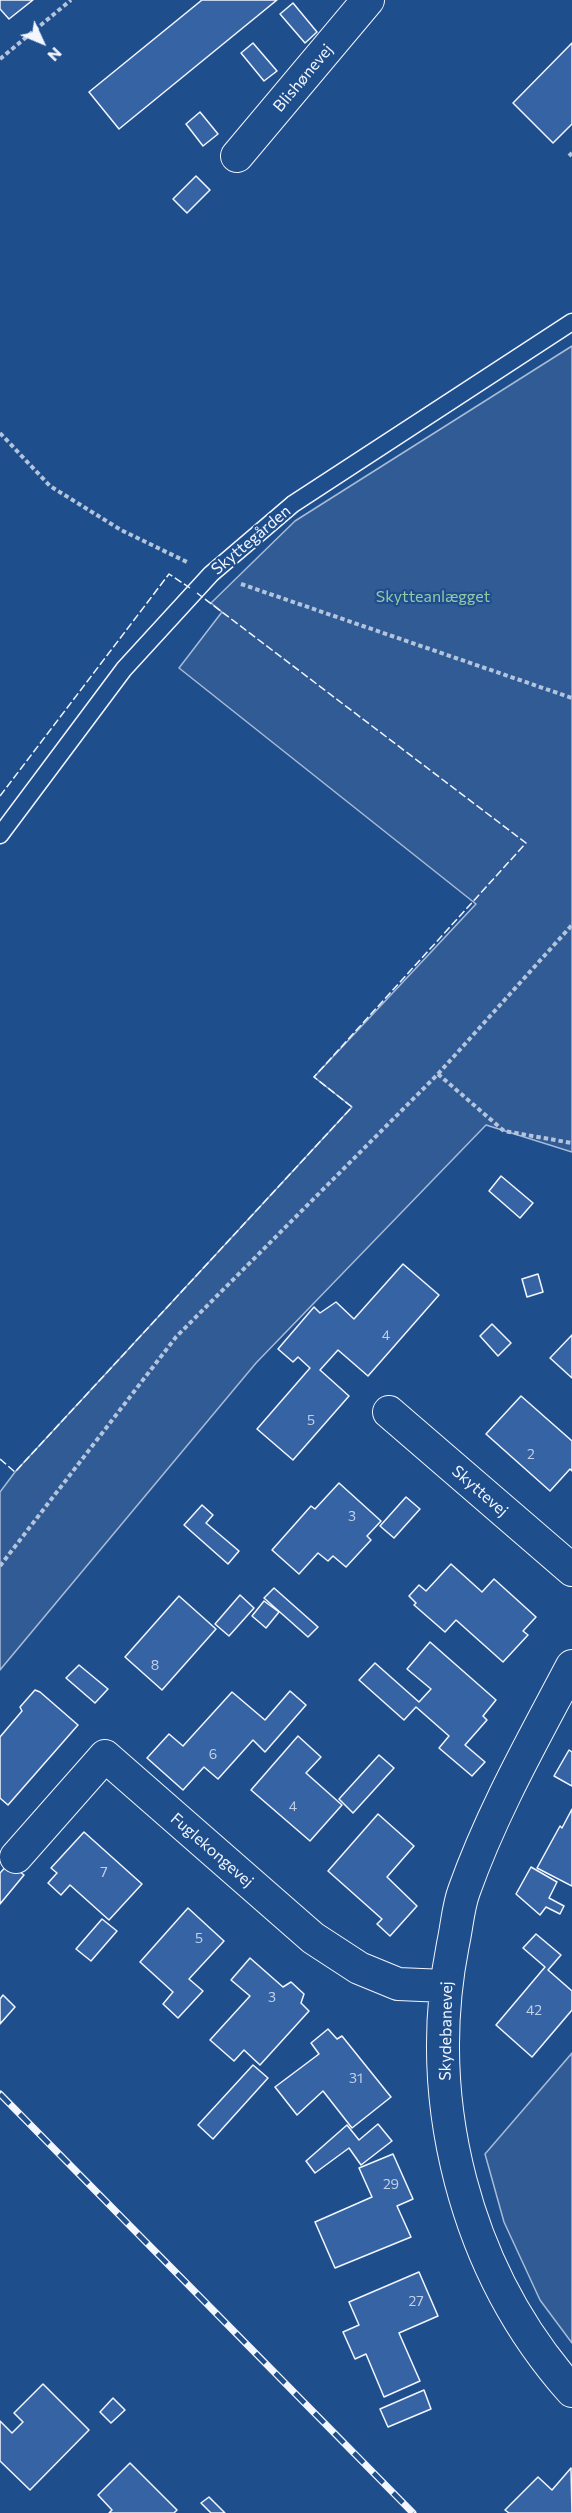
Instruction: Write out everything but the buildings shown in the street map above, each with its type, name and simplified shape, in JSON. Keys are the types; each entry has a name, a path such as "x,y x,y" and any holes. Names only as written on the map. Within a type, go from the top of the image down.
{"street":[{"name":"Blishønevej","path":"237,156 368,0"},
{"name":"Skyttevej","path":"389,1412 572,1570"},
{"name":"Skydebanevej","path":"572,1666 498,1805 463,1893 445,1986 442,2066 451,2146 473,2224 506,2298 550,2366 572,2391"},
{"name":"Fuglekongevej","path":"16,1857 105,1756 313,1938 359,1968 398,1984 445,1986"}],"lane":[{"name":"Skyttegården","path":"0,835 124,669 211,574 293,504 572,322"}],"path":[{"path":"0,59 71,0"},
{"path":"0,433 50,486 121,530 211,574 572,698"},
{"path":"0,1566 176,1337 438,1074 572,925"},
{"path":"438,1074 504,1131 572,1143"}],"shaded area":[{"path":"572,346 572,1152 486,1125 256,1363 0,1670 0,1492 15,1472 352,1107 314,1077 476,904 179,668 222,612 211,603 295,521"},
{"path":"572,2053 572,2343 540,2300 504,2222 485,2154"}],"railway":[{"path":"0,2094 413,2513"}],"fence":[{"path":"0,796 169,574 190,588"},
{"path":"0,1459 15,1472 352,1107 314,1077 526,843 197,593"}],"park label":[{"name":"Skytteanlægget","path":"433,597"}]}
